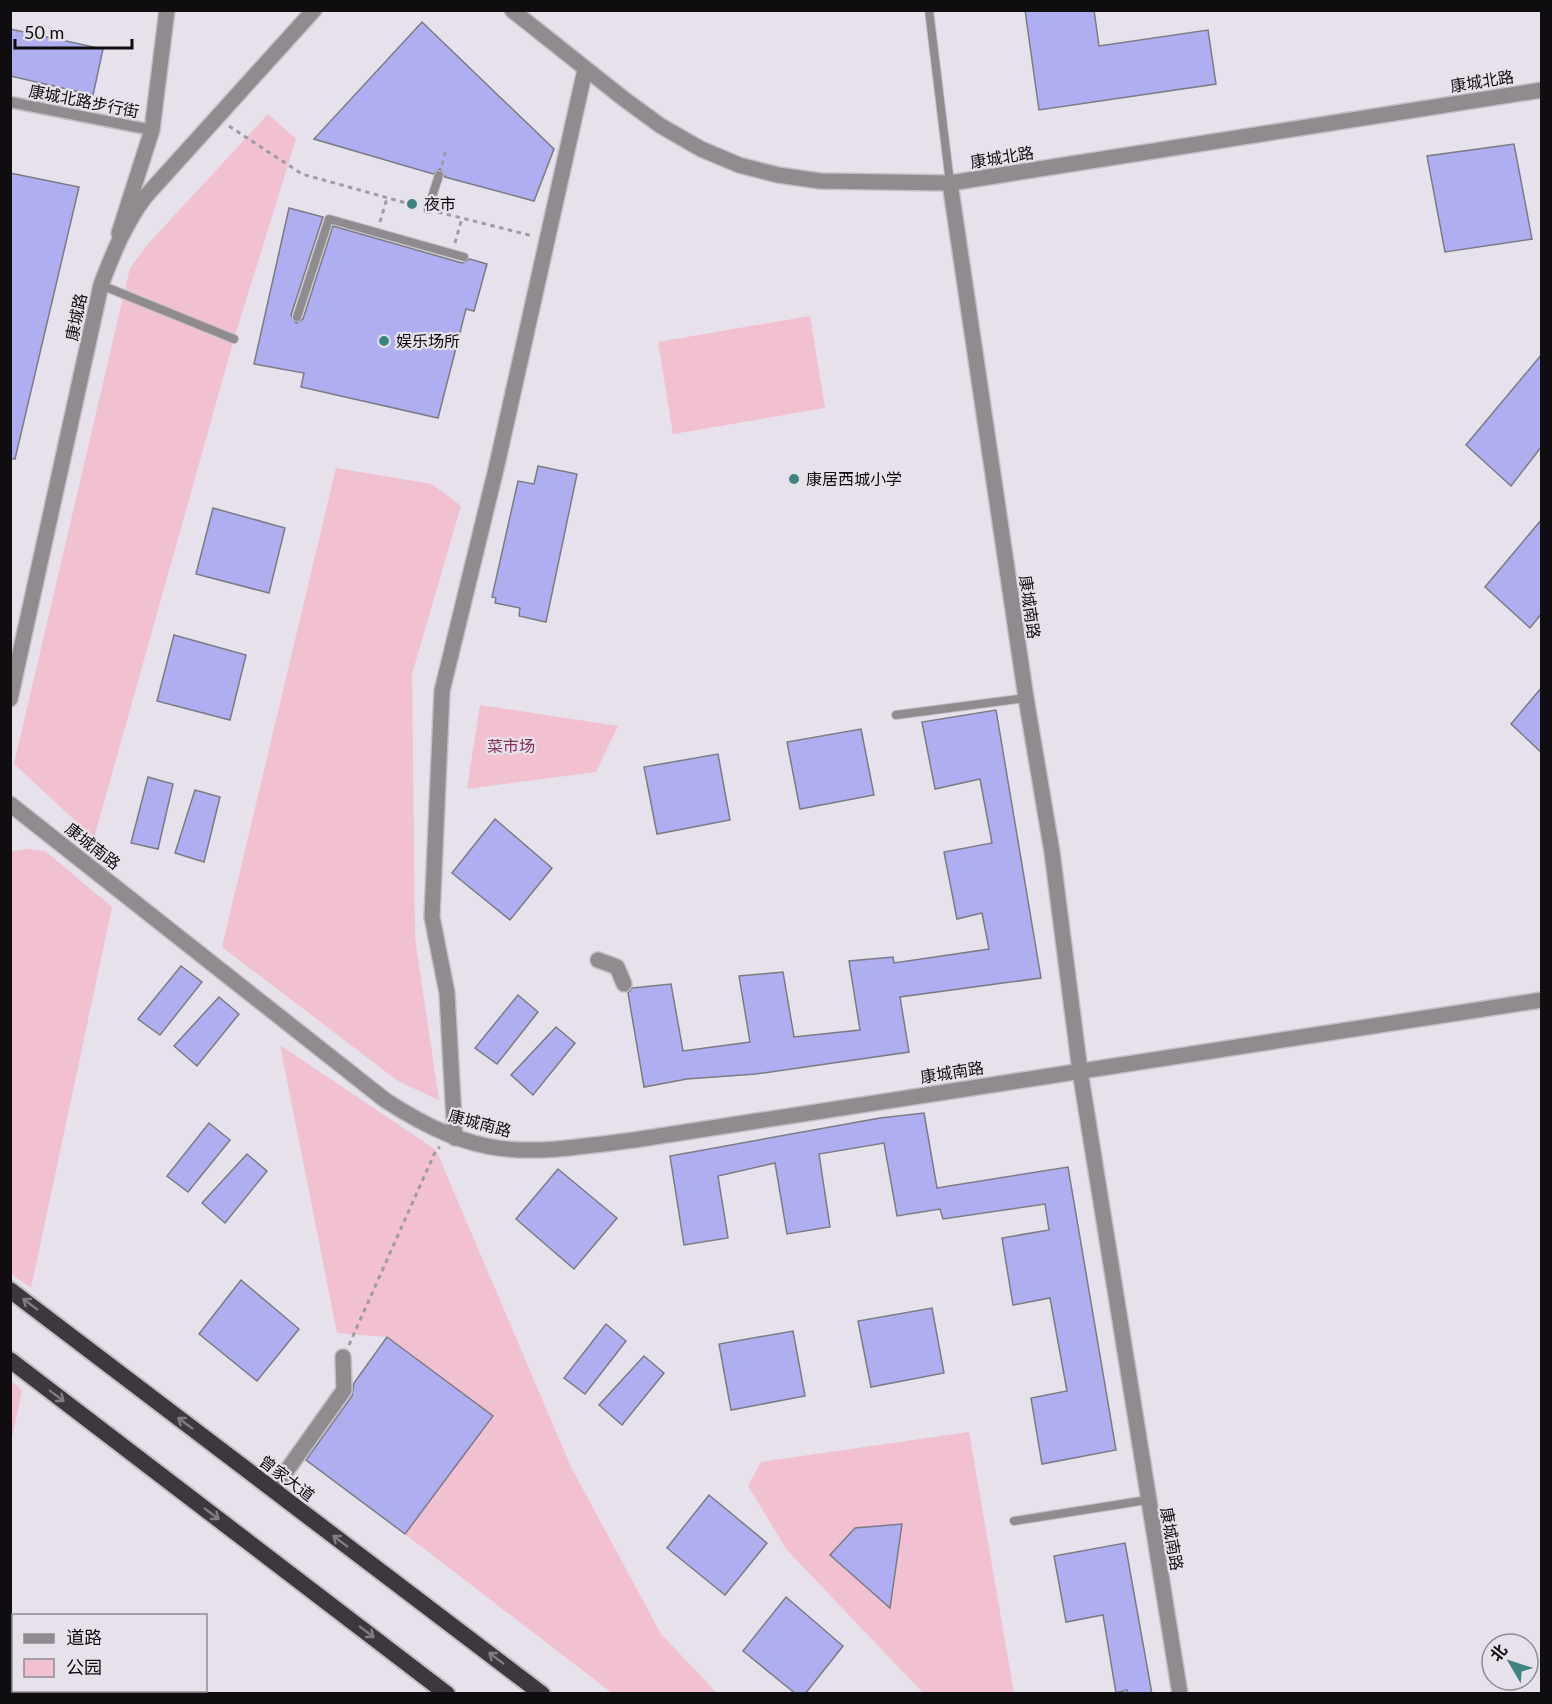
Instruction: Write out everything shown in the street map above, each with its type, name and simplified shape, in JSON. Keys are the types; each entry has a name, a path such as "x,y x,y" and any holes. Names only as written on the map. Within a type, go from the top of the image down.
{"highway":[{"name":"曾家大道","path":"10,1290 542,1694"},
{"path":"10,1360 447,1694"}],"street":[{"path":"113,252 152,130 167,10"},
{"name":"康城路","path":"10,699 101,285 113,252 130,218 145,197 218,119 314,10"},
{"name":"康城北路","path":"512,10 585,70 661,126 739,165 778,175 820,181 950,183 1542,90"},
{"path":"455,1138 447,993 432,917 442,691 496,469 585,70"},
{"name":"康城北路步行街","path":"10,102 152,130"},
{"name":"康城南路","path":"950,183 1026,698 1052,852 1080,1071 1147,1500 1180,1694"},
{"name":"康城南路","path":"10,804 385,1100 421,1124 486,1148 544,1152 1080,1071"},
{"path":"598,960 616,968 624,984"},
{"path":"1080,1071 1542,1000"},
{"path":"273,1490 344,1390 343,1357"}],"lane":[{"path":"929,10 950,183"},
{"path":"428,209 439,175"},
{"path":"297,317 329,219 464,257"},
{"path":"101,285 234,339"},
{"path":"896,715 1026,698"},
{"path":"1014,1521 1147,1500"}],"path":[{"path":"218,119 302,174"},
{"path":"380,224 387,198"},
{"path":"452,254 462,218"},
{"path":"343,1357 436,1150 455,1138"}],"green space":[{"path":"268,114 296,139 234,339 94,838 14,764 130,268 148,244"},
{"path":"810,316 825,408 673,434 658,342"},
{"path":"336,468 432,484 461,506 412,674 415,938 439,1100 398,1081 222,947"},
{"name":"菜市场","path":"480,705 618,726 596,772 467,789"},
{"path":"28,849 45,851 112,907 31,1288 10,1273 10,852"},
{"path":"280,1045 436,1150 571,1467 661,1634 717,1693 612,1693 405,1534 493,1416 387,1337 337,1333"},
{"path":"11,1381 22,1390 11,1443"},
{"path":"969,1432 1014,1693 923,1693 787,1550 748,1486 761,1462"}],"building":[{"path":"1025,10 1094,10 1099,46 1208,30 1216,84 1039,110"},
{"path":"422,22 554,149 534,201 445,177 440,169 433,174 314,139"},
{"path":"10,29 103,49 93,95 10,76"},
{"path":"1514,144 1532,239 1445,252 1427,156"},
{"path":"10,173 79,187 15,459 10,459"},
{"path":"289,208 323,217 291,315 296,323 303,319 333,226 462,263 470,259 487,264 474,311 466,309 438,418 301,387 304,373 254,364"},
{"path":"1542,354 1542,446 1511,486 1466,445"},
{"path":"538,466 577,474 546,622 519,616 520,608 495,603 496,598 492,597 518,481 534,484"},
{"path":"213,508 285,528 269,593 196,574"},
{"path":"1542,519 1542,613 1530,628 1485,587"},
{"path":"174,635 246,655 230,720 157,701"},
{"path":"1542,687 1542,753 1511,724"},
{"path":"996,710 1041,978 900,997 909,1052 756,1074 687,1079 644,1087 628,993 632,988 671,984 683,1051 750,1042 739,976 783,972 794,1037 860,1030 849,961 893,957 894,963 989,949 982,913 957,919 944,852 992,843 980,779 935,789 922,722"},
{"path":"861,729 874,795 800,809 787,742"},
{"path":"718,754 730,820 657,834 644,767"},
{"path":"148,777 173,784 158,849 131,843"},
{"path":"195,790 220,797 204,862 175,853"},
{"path":"495,819 552,868 510,920 452,873"},
{"path":"181,966 202,982 160,1035 138,1019"},
{"path":"518,995 538,1012 497,1064 475,1048"},
{"path":"219,997 239,1014 197,1066 174,1046"},
{"path":"556,1027 575,1043 533,1095 511,1075"},
{"path":"924,1113 937,1188 1068,1167 1116,1450 1042,1464 1031,1398 1067,1391 1050,1298 1013,1305 1002,1238 1049,1230 1045,1204 943,1219 940,1209 897,1216 884,1143 819,1154 830,1227 787,1234 775,1163 718,1176 728,1238 684,1245 670,1156 880,1118"},
{"path":"209,1123 230,1140 188,1192 167,1176"},
{"path":"247,1154 267,1171 225,1223 202,1203"},
{"path":"558,1169 617,1218 574,1269 516,1219"},
{"path":"241,1280 299,1329 257,1381 199,1334"},
{"path":"932,1308 944,1373 871,1387 858,1321"},
{"path":"606,1324 626,1341 585,1394 564,1378"},
{"path":"793,1331 805,1396 731,1410 719,1344"},
{"path":"387,1337 493,1416 405,1534 306,1460 352,1396 354,1383"},
{"path":"644,1356 664,1373 622,1425 599,1405"},
{"path":"709,1495 767,1543 725,1595 667,1548"},
{"path":"902,1524 890,1608 830,1555 855,1528"},
{"path":"1125,1543 1152,1694 1128,1694 1127,1690 1116,1693 1103,1615 1066,1622 1054,1556"},
{"path":"786,1597 843,1646 805,1694 796,1694 743,1651"}],"place":[{"name":"夜市","path":"412,204"},
{"name":"娱乐场所","path":"384,341"},
{"name":"康居西城小学","path":"794,479"}]}
